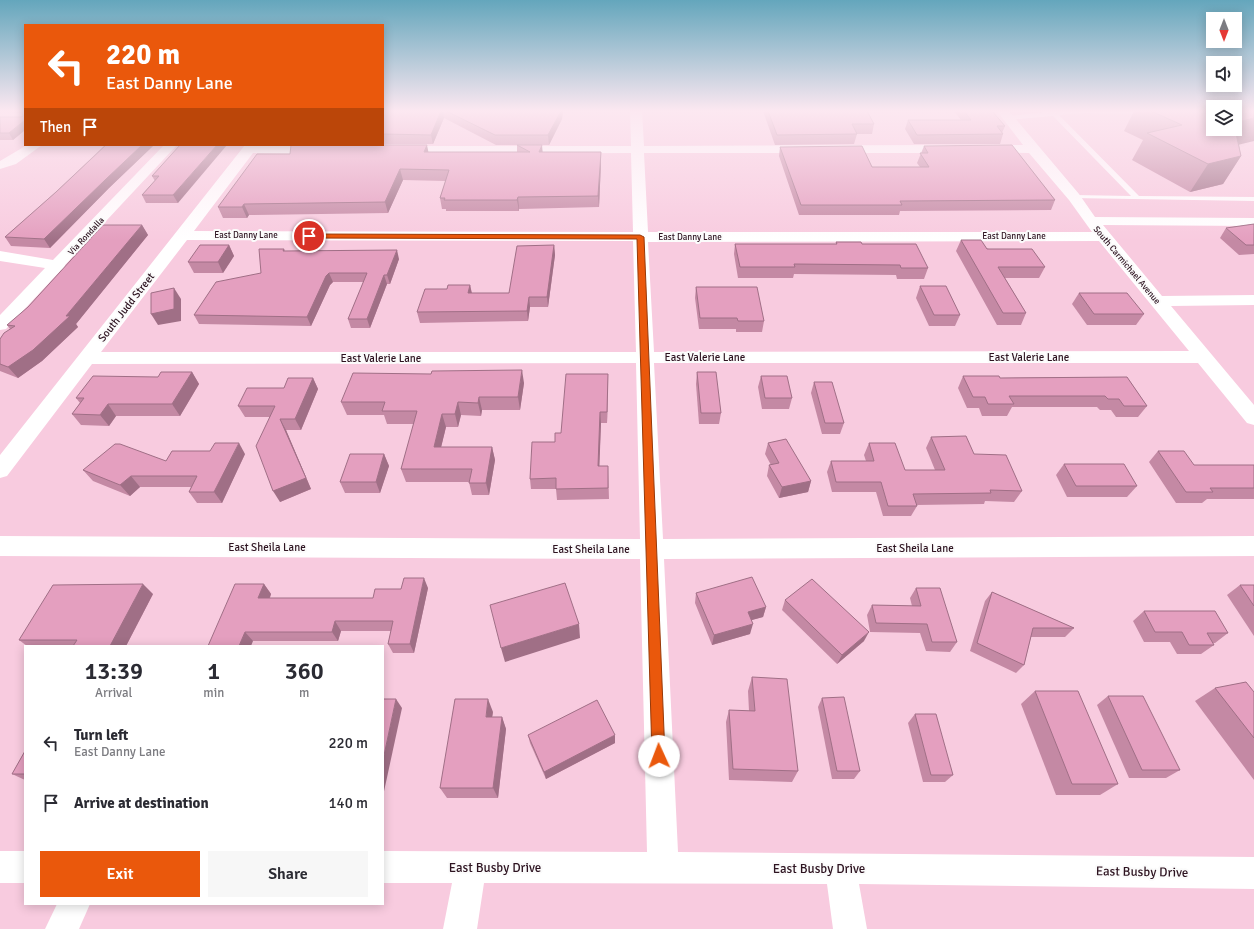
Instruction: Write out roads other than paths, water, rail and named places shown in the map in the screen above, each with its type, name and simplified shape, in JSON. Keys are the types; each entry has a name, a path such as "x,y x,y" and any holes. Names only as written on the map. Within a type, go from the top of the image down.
{"street":[{"path":"0,165 11,161 21,154"},
{"name":"Via Rondalla","path":"0,326 162,154"},
{"name":"South Judd Street","path":"0,470 244,154"},
{"path":"637,154 662,868"},
{"name":"South Carmichael Avenue","path":"1038,154 1074,197 1102,236 1203,357 1247,401 1254,418"},
{"path":"1090,221 1254,222"},
{"name":"East Danny Lane","path":"182,235 640,237 1102,236"},
{"path":"0,256 58,266"},
{"path":"1157,301 1254,300"},
{"name":"East Valerie Lane","path":"87,358 1203,357"},
{"name":"East Sheila Lane","path":"0,546 651,549 1254,546"},
{"path":"0,867 24,866"},
{"name":"East Busby Drive","path":"384,867 841,868 1254,873"},
{"path":"460,929 471,867"},
{"path":"841,868 850,929"},
{"path":"62,929 74,905"}],"lane":[{"path":"1095,154 1138,198"},
{"path":"1074,197 1254,199"}]}
